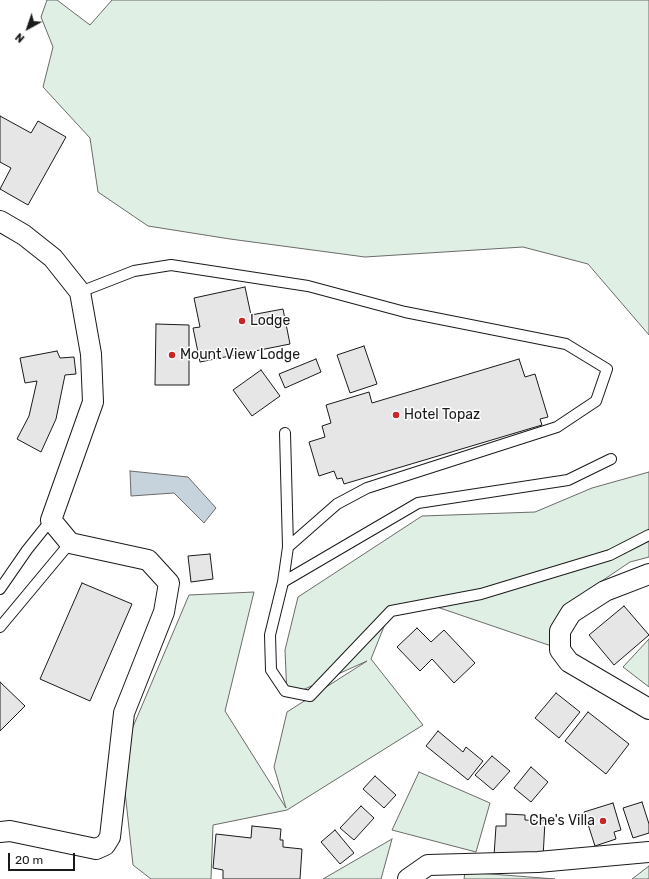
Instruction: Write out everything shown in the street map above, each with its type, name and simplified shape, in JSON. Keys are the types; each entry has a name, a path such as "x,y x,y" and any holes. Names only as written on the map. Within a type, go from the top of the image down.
{"street":[{"path":"0,222 24,235 52,258 80,292 91,354 93,402 51,520 70,543 148,560 169,582 164,612 124,713 110,837 105,845 96,849 10,832 0,832"},
{"path":"649,574 605,591 571,613 560,632 560,650 569,662 649,709"},
{"path":"408,879 428,865 538,862 649,852"}],"lane":[{"path":"80,292 134,271 172,265 179,266 308,286 405,312 566,344 607,369 596,401 557,427 367,488 337,504 288,547"},
{"path":"285,433 288,547 283,582 270,635 271,670 284,691 310,696 391,611 480,594 610,555 649,536"},
{"path":"283,582 418,503 568,480 611,459"},
{"path":"0,589 27,550 51,520"},
{"path":"0,627 70,543"}],"green space":[{"path":"47,0 57,0 90,25 112,0 649,0 649,335 588,264 523,247 365,257 230,239 148,226 98,192 90,138 43,87 53,47 41,17"},
{"path":"649,472 649,557 630,562 569,603 566,651 431,605 389,614 371,659 423,725 287,810 213,825 211,879 151,879 133,865 121,755 189,595 254,592 225,711 286,808 274,767 287,712 367,661 287,697 285,650 298,597 422,516 535,512 592,488"},
{"path":"649,639 649,687 623,667"},
{"path":"419,772 490,803 476,852 392,830"},
{"path":"392,839 381,879 323,879"},
{"path":"649,866 649,879 632,879"},
{"path":"465,872 555,879 464,879"}],"shaded area":[{"path":"130,471 188,477 216,508 204,523 174,493 131,496"}],"building":[{"path":"0,116 31,133 38,121 66,137 28,205 0,189 11,168 0,162"},
{"name":"Lodge","path":"245,287 251,315 283,309 290,344 200,362 193,328 200,327 194,298"},
{"name":"Mount View Lodge","path":"156,324 189,325 189,385 155,385"},
{"path":"364,346 377,384 350,393 337,355"},
{"path":"57,351 60,358 74,357 76,374 65,375 56,419 41,452 17,439 29,416 37,381 25,383 20,358"},
{"path":"316,359 321,372 285,388 279,374"},
{"path":"519,359 525,377 535,374 548,417 540,419 542,425 344,484 342,478 337,479 334,471 319,476 309,442 325,437 322,426 331,423 326,405 369,392 372,403"},
{"path":"261,370 280,396 252,416 233,390"},
{"path":"210,554 213,579 191,582 188,556"},
{"path":"82,583 132,604 90,701 40,679"},
{"path":"624,606 649,635 614,665 589,635"},
{"path":"417,628 431,642 444,630 475,663 454,683 432,659 420,671 397,647"},
{"path":"0,682 25,706 0,731"},
{"path":"556,693 580,712 559,738 535,718"},
{"path":"588,712 629,744 606,774 565,741"},
{"path":"438,731 463,752 466,747 483,761 468,780 426,746"},
{"path":"492,756 510,771 493,790 475,775"},
{"path":"531,767 548,782 531,802 514,788"},
{"path":"375,776 396,795 384,808 363,789"},
{"path":"642,802 649,824 649,833 633,838 623,808"},
{"name":"Che's Villa","path":"613,803 621,830 614,832 616,839 595,846 584,812"},
{"path":"361,806 374,818 354,840 340,828"},
{"path":"506,814 525,815 525,820 545,821 543,858 494,856 496,826 506,826"},
{"path":"252,826 281,829 280,840 283,840 283,847 302,849 300,879 223,879 223,870 213,868 216,834 251,838"},
{"path":"335,830 354,853 340,864 321,842"}],"place":[{"name":"Lodge","path":"242,321"},
{"name":"Mount View Lodge","path":"172,355"},
{"name":"Hotel Topaz","path":"396,415"},
{"name":"Che's Villa","path":"603,821"}]}
